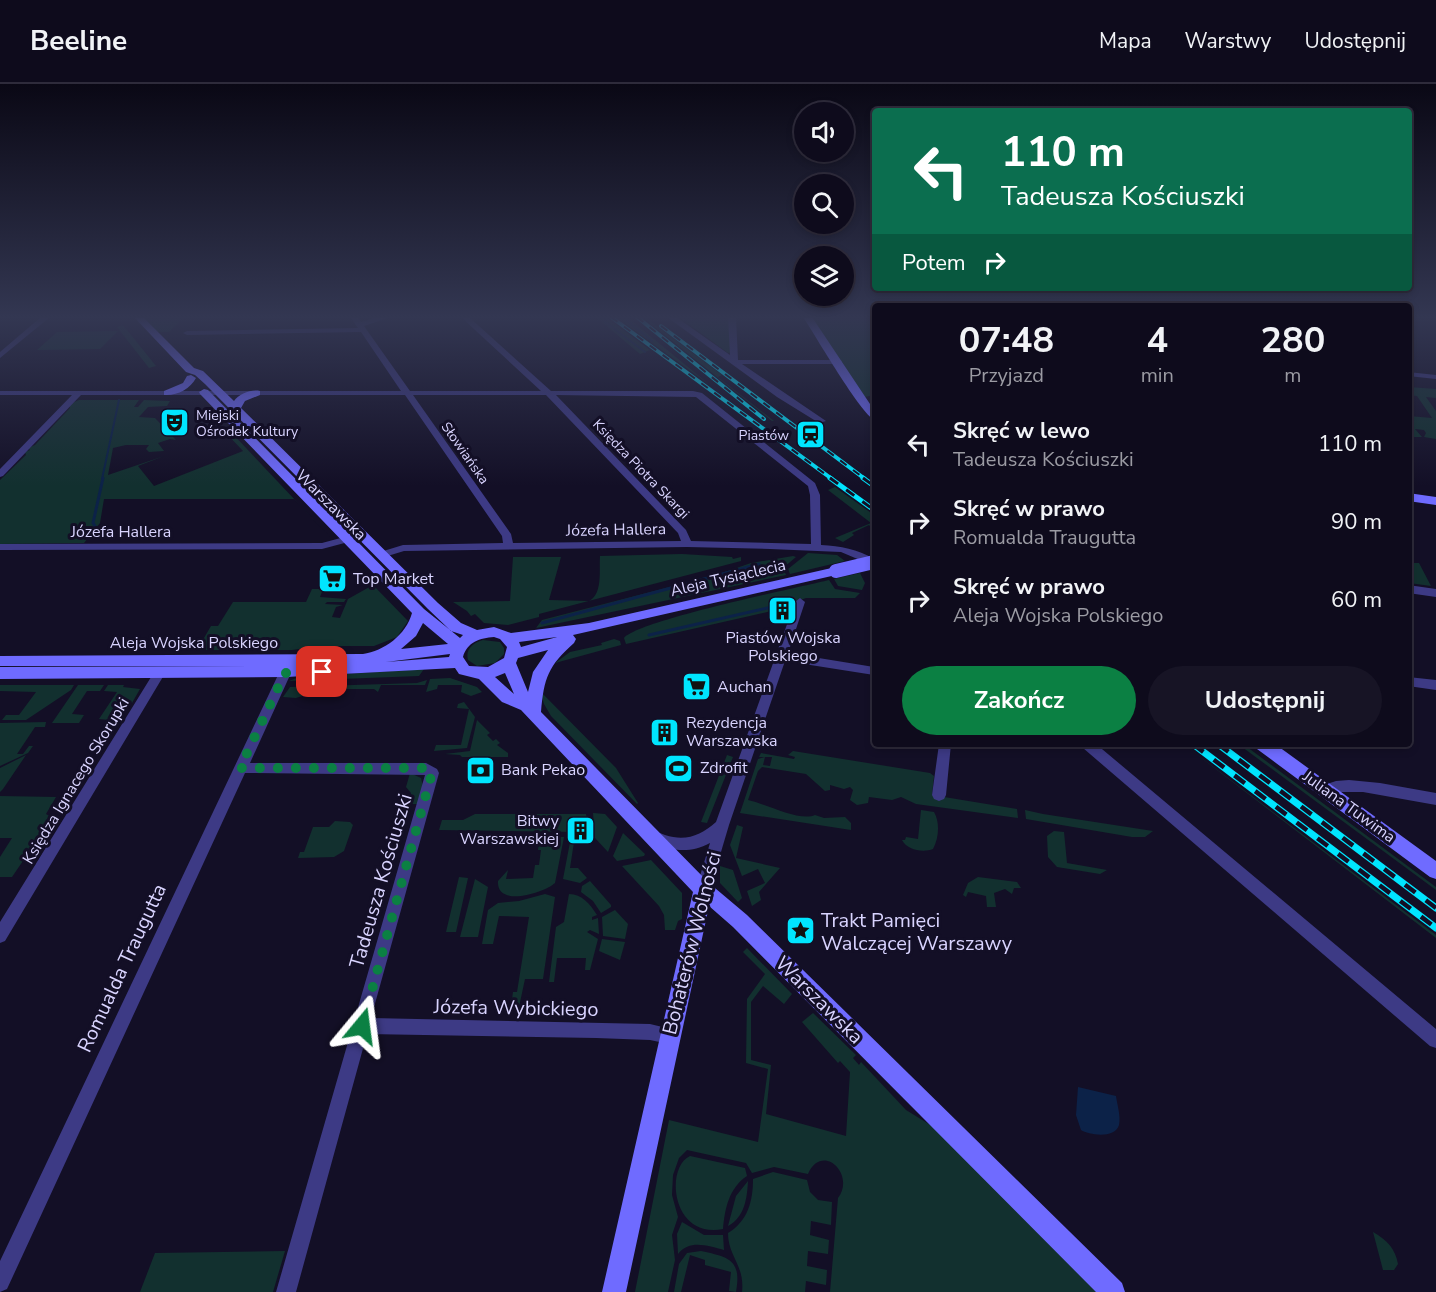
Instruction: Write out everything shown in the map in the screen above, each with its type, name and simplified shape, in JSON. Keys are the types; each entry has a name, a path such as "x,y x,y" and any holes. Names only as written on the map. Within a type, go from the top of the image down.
{"street":[{"name":"Warszawska","path":"190,374 196,373"},
{"name":"Warszawska","path":"199,373 438,611 456,627 476,635"},
{"name":"Słowiańska","path":"393,373 507,536 508,546"},
{"name":"Księdza Piotra Skargi","path":"526,373 682,532 687,544"},
{"path":"751,373 822,421"},
{"path":"845,373 862,402 872,413"},
{"name":"Warszawska","path":"190,374 205,393 459,652"},
{"path":"168,393 187,385 190,374"},
{"path":"1412,374 1436,377"},
{"path":"0,393 670,392 699,395 812,485 816,498 816,547"},
{"path":"0,474 79,393"},
{"path":"235,408 241,399 256,393"},
{"path":"1412,498 1436,501"},
{"name":"Józefa Hallera","path":"0,547 316,547 334,545 348,539"},
{"name":"Józefa Hallera","path":"381,555 404,548 687,544 816,547 852,552 872,561"},
{"name":"Aleja Tysiąclecia","path":"509,638 589,628 872,562"},
{"path":"1412,589 1436,592"},
{"name":"Bohaterów Wolności","path":"614,1292 703,889 722,825 800,602"},
{"path":"363,659 387,651 404,641 415,628 419,612"},
{"name":"Aleja Tysiąclecia","path":"511,659 569,639 589,628"},
{"path":"494,632 509,638 514,646 511,659 497,671 483,674 464,670 459,652 476,635 494,632"},
{"path":"530,710 540,670 551,655 569,639"},
{"name":"Aleja Wojska Polskiego","path":"0,661 283,661 363,659 459,652"},
{"name":"Aleja Wojska Polskiego","path":"0,673 340,671 459,652"},
{"path":"781,656 872,671"},
{"name":"Warszawska","path":"511,659 530,710"},
{"name":"Księdza Ignacego Skorupki","path":"0,936 160,672"},
{"name":"Romualda Traugutta","path":"0,1282 285,673"},
{"name":"Warszawska","path":"483,674 507,698 530,710 703,889 740,921 1113,1292"},
{"path":"1412,682 1436,685"},
{"path":"939,795 945,747"},
{"path":"1090,747 1436,1040"},
{"name":"Juliana Tuwima","path":"1267,747 1436,871"},
{"name":"Tadeusza Kościuszki","path":"240,768 426,768 432,773 286,1292"},
{"path":"1326,790 1336,786 1355,786 1436,799"},
{"path":"652,836 676,846 693,844 710,836 722,825"},
{"name":"Józefa Wybickiego","path":"362,1026 650,1032 669,1036"}],"green space":[{"path":"712,373 722,375 718,377 774,421"},
{"path":"849,373 872,373 872,395 865,397"},
{"path":"1412,387 1436,389 1436,398 1426,397 1436,411 1436,439 1424,437 1426,433 1424,430 1415,429 1422,437 1412,437 1412,416 1432,418 1417,396 1412,395"},
{"path":"79,400 139,400 134,407 138,407 144,400 170,401 167,406 148,407 139,417 155,418 176,440 170,439 158,443 164,451 149,452 146,449 149,445 126,445 113,448 108,475 164,456 138,466 154,486 243,451 226,433 222,433 229,430 330,537 294,499 104,499 100,523 84,543 0,544 0,480 26,455 25,452 30,450 28,448 35,445 70,408 70,404"},
{"path":"835,487 872,514 872,528 869,525 852,533 854,535 843,542 835,538 871,523 828,490"},
{"path":"808,553 837,555 845,561 790,574 788,569"},
{"path":"682,554 732,557 733,559 741,557 741,561 589,601 598,587 600,556"},
{"path":"513,557 561,557 549,600 589,601 508,625 484,623 475,614 471,616 453,602 510,601"},
{"path":"796,557 783,568 786,575 536,628 542,620 716,575 751,563"},
{"path":"1412,563 1419,563 1431,586 1412,583"},
{"path":"860,573 865,583 862,590 838,586 834,579"},
{"path":"829,580 835,589 860,593 855,598 806,598 795,602 790,611 788,607 777,609 779,613 788,611 780,615 776,610 626,644 624,638 658,622"},
{"path":"373,585 408,621 397,637 374,646 322,646 292,650 180,650 185,642 204,638 211,626 218,626 233,602 306,602 312,589 323,589 320,597 346,599 344,602 325,604 343,605 336,607 332,617 340,618 348,599"},
{"path":"614,639 620,641 621,645 555,663 570,652 602,645 601,643"},
{"path":"483,640 500,642 504,648 504,654 495,663 477,666 468,660 467,656 473,645"},
{"path":"424,669 419,676 289,681 299,677"},
{"path":"450,678 477,687 482,692 471,696 461,692 462,685 438,685 437,689 426,692 430,679"},
{"path":"427,680 425,685 381,685 378,692 374,689 325,689 296,698 283,697 290,687 417,683"},
{"path":"0,685 74,685 71,690 26,720 2,720 6,715 19,715 36,692 0,691"},
{"path":"78,685 104,685 100,691 87,691 72,714 84,715 79,723 52,723"},
{"path":"108,685 124,685 123,687 140,689 132,703 119,705 109,720 99,719 117,692 104,691"},
{"path":"540,691 616,768 637,804 551,716"},
{"path":"464,702 475,717 467,748 434,751 436,745 461,745 469,709 457,708 458,704"},
{"path":"477,720 490,733 487,735 493,741 496,739 500,743 497,745 508,753 508,757 462,757 445,754 470,751"},
{"path":"46,722 45,727 35,727 17,754 23,754 29,746 33,746 28,753 0,766 0,723"},
{"path":"1187,747 1436,935 1436,938"},
{"path":"1242,747 1247,747 1436,887 1436,890"},
{"path":"793,751 930,773 934,776 932,795 1017,809 1018,818 916,804 901,797 892,800 869,797 868,803 857,805 850,800 853,790 850,787 844,789 830,785 830,790 825,791 806,774 762,767 758,771 748,800 801,816 845,817 851,823 851,830 740,813 758,759 765,757 759,757 761,753 794,759 795,757 788,755","holes":["765,757 772,757 770,766 763,765"]},
{"path":"26,755 3,789 0,792 0,768"},
{"path":"727,755 733,757 707,823 701,822"},
{"path":"410,773 421,778 423,786 418,804 408,804 411,793 406,787"},
{"path":"0,796 56,797 46,814 51,817 44,829 40,829 39,832 42,833 12,877 0,877 0,857 12,838 0,838"},
{"path":"921,810 934,812 938,830 933,849 920,851 911,848 902,840 906,837 918,839"},
{"path":"1025,810 1153,831 1145,837 1132,837 1026,819"},
{"path":"593,813 605,814 617,827 608,852 595,838"},
{"path":"475,814 586,814 588,825 578,827 577,832 439,830 442,820 463,820"},
{"path":"335,821 350,822 353,825 344,851 334,857 298,858 300,852 304,852 313,827 329,827"},
{"path":"737,825 743,827 736,858 780,868 759,892 761,900 752,906 747,891 765,883 758,869 742,876 730,845"},
{"path":"1054,831 1064,832 1067,863 1107,870 1100,874 1057,867 1048,857 1047,836"},
{"path":"623,833 645,854 644,856 617,861 613,856"},
{"path":"528,837 564,837 555,883 532,894 512,896 505,894 499,889 498,881 508,870 506,879 533,878 535,865 539,865 541,850 538,850 539,841 527,841"},
{"path":"571,837 584,837 586,841 574,842 570,868 578,868 587,878 580,883 563,879"},
{"path":"651,860 682,893 682,919 678,921 675,930 665,930 664,915 659,906 622,866"},
{"path":"720,866 733,870 742,898 738,902 720,883"},
{"path":"459,877 468,878 456,932 446,932"},
{"path":"978,877 1017,882 1021,888 1014,888 1012,894 1005,889 994,893 996,907 987,907 986,896 968,892 966,897 963,895 968,883"},
{"path":"475,879 488,887 478,937 460,937"},
{"path":"590,881 611,905 601,913 593,901 581,892 582,886"},
{"path":"545,894 555,897 543,979 525,979 519,1007 511,1007 513,992 517,992 529,917 499,916 493,944 482,944 488,910 498,903 519,901"},
{"path":"569,894 578,896 592,907 597,915 592,917 592,920 598,918 599,934 590,930 587,932 598,939 590,970 585,970 586,958 557,958 554,982 549,982 556,927 564,922"},
{"path":"615,910 628,924 625,939 603,936 602,917"},
{"path":"602,939 625,942 620,960 599,951"},
{"path":"747,948 792,994 784,1004 763,986 751,1002 751,1060 771,1065 766,1114 846,1136 850,1072 840,1061 838,1063 802,1022 813,1013 856,1055 853,1058 859,1065 861,1062 906,1110 932,1126 1097,1292 830,1292 838,1198 843,1180 835,1165 828,1161 821,1161 814,1165 808,1174 774,1167 752,1173 746,1163 687,1150 679,1158 673,1175 672,1195 678,1217 672,1235 675,1260 668,1292 635,1292 669,1120 758,1142 768,1069 746,1063 747,999 765,974 743,952"},
{"path":"690,1156 745,1168 747,1176 736,1186 729,1199 723,1229 706,1229 692,1223 683,1213 676,1187 677,1173 682,1163"},
{"path":"773,1172 807,1180 810,1192 818,1200 832,1202 831,1225 811,1221 810,1235 829,1240 828,1254 808,1251 807,1266 827,1270 826,1285 806,1281 805,1292 742,1292 741,1275 731,1249 728,1233 740,1223 748,1210 753,1179"},
{"path":"748,1181 742,1212 728,1226 736,1196"},
{"path":"682,1222 704,1235 723,1235 724,1250 694,1245 688,1246 678,1254 677,1234"},
{"path":"1373,1232 1386,1241 1397,1258 1398,1264 1394,1270 1383,1270"},
{"path":"285,1251 273,1292 140,1292 155,1253"},
{"path":"701,1251 719,1255 731,1261 737,1273 736,1292 729,1291 731,1272 705,1265 705,1260 690,1255 681,1292 674,1292 679,1264 687,1253"}],"water":[{"path":"1078,1087 1116,1096 1120,1118 1117,1129 1102,1135 1081,1130 1076,1115"}],"waterway":[{"path":"102,479 119,400"},
{"path":"95,526 93,523 103,478"},
{"path":"542,623 759,564"},
{"path":"649,635 772,607"}],"railway":[{"path":"688,373 832,479"},
{"path":"707,373 764,419"},
{"path":"724,373 865,479"},
{"path":"830,478 872,509"},
{"path":"863,478 872,485"},
{"path":"1197,747 1436,928"},
{"path":"1222,747 1436,908"}],"place":[{"name":"Miejski Ośrodek Kultury","path":"175,423"},
{"name":"Piastów","path":"810,435"},
{"name":"Top Market","path":"332,579"},
{"name":"Piastów Wojska Polskiego","path":"783,610"},
{"name":"Auchan","path":"696,687"},
{"name":"Rezydencja Warszawska","path":"665,732"},
{"name":"Zdrofit","path":"679,768"},
{"name":"Bank Pekao","path":"480,770"},
{"name":"Bitwy Warszawskiej","path":"580,830"},
{"name":"Trakt Pamięci Walczącej Warszawy","path":"800,931"}],"route":[{"path":"322,672 285,673 240,768 426,768 432,773 362,1026"}]}
